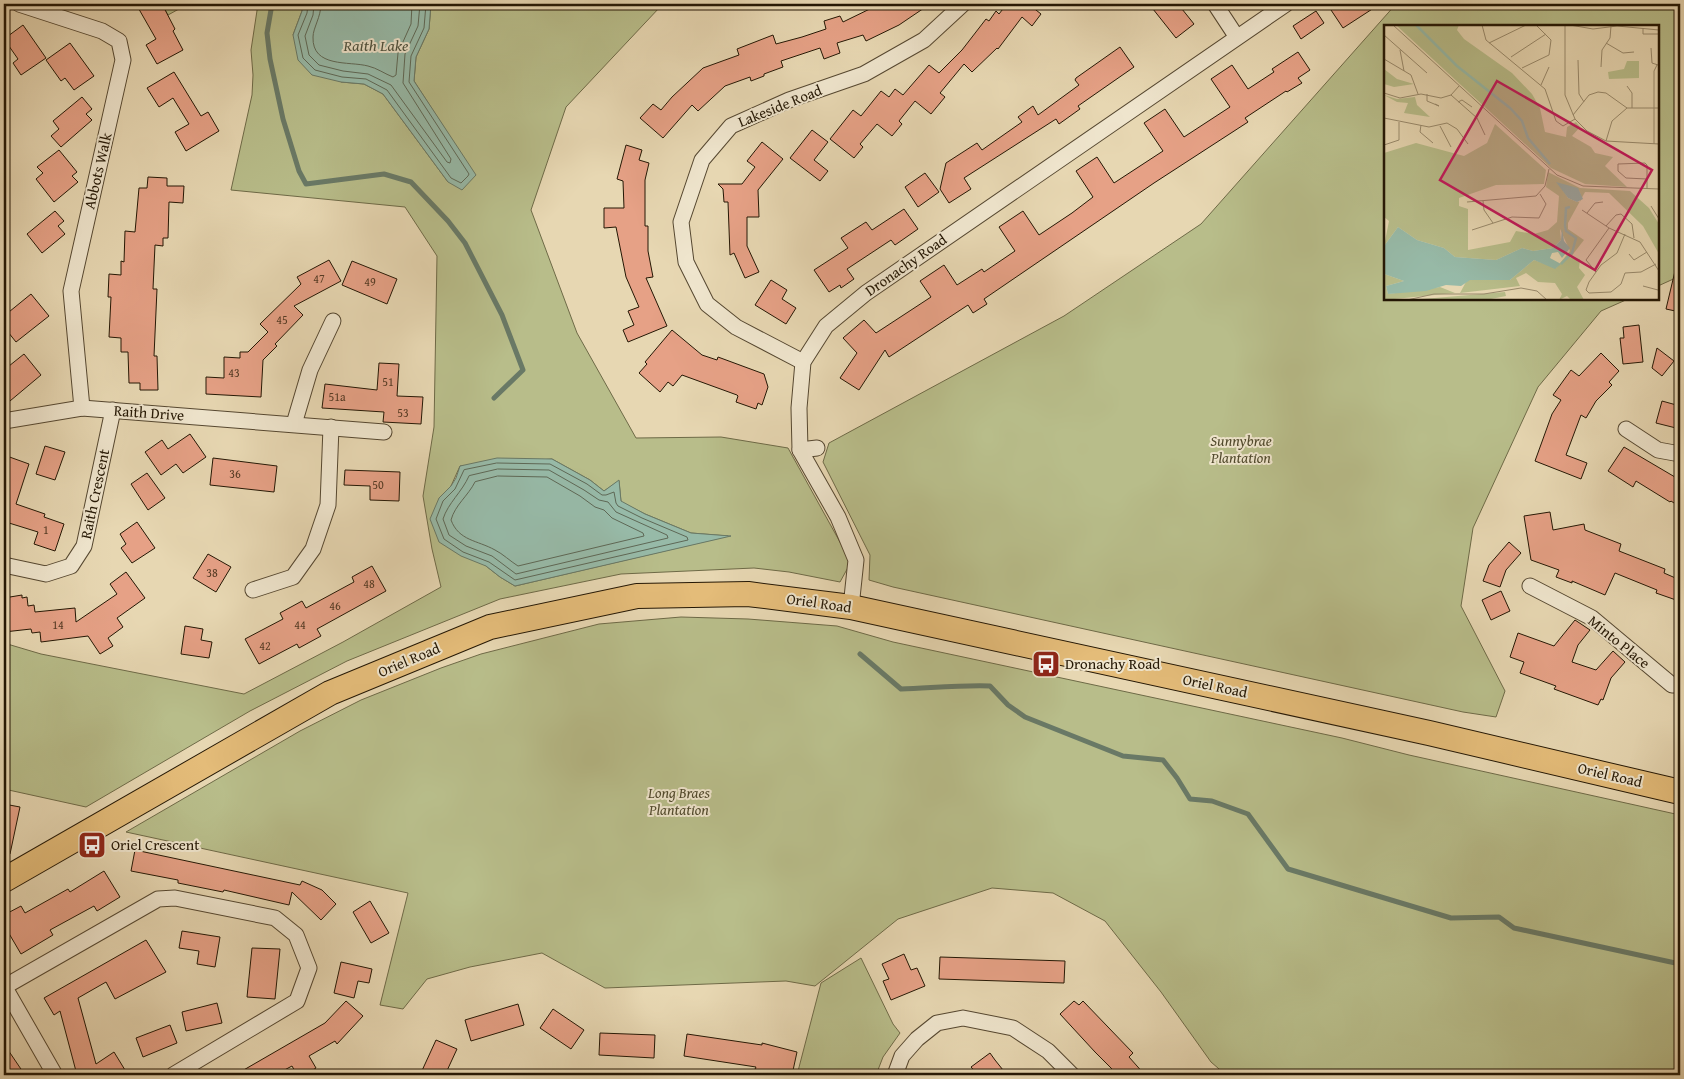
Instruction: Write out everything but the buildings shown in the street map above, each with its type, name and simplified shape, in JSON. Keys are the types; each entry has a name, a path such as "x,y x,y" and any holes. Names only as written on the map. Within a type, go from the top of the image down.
{"main road":[{"name":"Oriel Road","path":"4,880 330,693 490,627 637,596 748,594 851,606 1429,733 1680,792"}],"street":[{"name":"Abbots Walk","path":"20,4 102,31 119,41 123,60 71,291 82,408"},
{"name":"Lakeside Road","path":"802,362 736,327 707,304 686,262 681,222 702,160 731,126 789,100 864,74 924,40 963,4"},
{"path":"1215,4 1236,36"},
{"name":"Dronachy Road","path":"851,606 856,560 838,517 800,450 799,408 802,362 826,326 866,292 1236,36 1286,4"},
{"path":"294,424 310,370 333,321"},
{"name":"Raith Drive","path":"4,421 82,408 384,432"},
{"name":"Raith Crescent","path":"4,565 46,574 71,566 84,546 113,410"},
{"path":"253,590 293,577 313,549 328,505 331,427"},
{"path":"1626,428 1658,450 1680,454"},
{"path":"800,450 817,448"},
{"name":"Minto Place","path":"1530,586 1592,618 1672,685 1680,686"},
{"path":"55,1075 4,987 158,899 175,898 274,918 296,935 309,968 297,1001 173,1075"},
{"path":"895,1075 902,1056 937,1023 963,1018 1012,1028 1048,1051 1072,1075"}],"green space":[{"path":"162,4 188,4 168,15"},
{"path":"258,4 303,4 293,35 341,82 364,84 383,94 448,182 452,140 414,81 416,57 429,29 431,4 668,4 660,7 566,107 531,210 577,333 636,438 721,437 788,448 851,562 840,582 789,572 754,568 621,574 500,599 347,661 250,711 86,807 4,789 4,643 41,654 244,694 343,642 441,587 423,496 434,427 437,256 405,207 231,190 252,95 251,50","holes":["552,459 590,480 604,491 619,481 621,502 691,533 728,536 515,586 486,566 439,498 451,486 460,466"]},
{"name":"Sunnybrae Plantation","path":"1396,4 1680,4 1680,276 1659,286 1659,25 1384,25 1384,300 1626,300 1601,311 1538,387 1473,528 1461,606 1505,691 1496,717 1463,712 893,587 869,580 870,555 823,462 829,443 1064,316 1201,224"},
{"name":"Long Braes Plantation","path":"681,617 748,619 837,626 893,642 1342,738 1409,755 1680,815 1680,1075 1226,1075 1211,1062 1161,992 1105,921 1053,893 992,888 898,919 815,986 786,981 605,988 542,953 470,967 427,979 403,1009 380,1005 408,893 126,832 300,731 361,700 441,668 481,654 599,624"},
{"path":"861,958 893,1024 900,1033 883,1057 876,1075 797,1075 821,983"}],"water":[{"name":"Raith Lake","path":"303,4 431,4 429,29 416,57 414,81 476,175 462,190 448,182 383,94 364,84 341,82 312,75 298,60 293,35"},
{"path":"497,458 552,459 590,480 604,491 619,480 621,501 645,514 691,533 731,536 515,586 486,566 461,556 439,542 430,519 439,498 451,486 460,466"}],"waterway":[{"path":"272,4 267,33 270,59 283,119 299,171 306,184 384,174 411,182 448,221 465,243 502,315 523,370 494,398"},
{"path":"860,654 901,689 990,686 1008,705 1025,717 1123,756 1163,760 1190,799 1212,801 1248,814 1288,869 1451,918 1499,917 1514,928 1680,964"}],"place":[{"name":"Dronachy Road","path":"1046,664"},
{"name":"Oriel Crescent","path":"92,845"}]}
